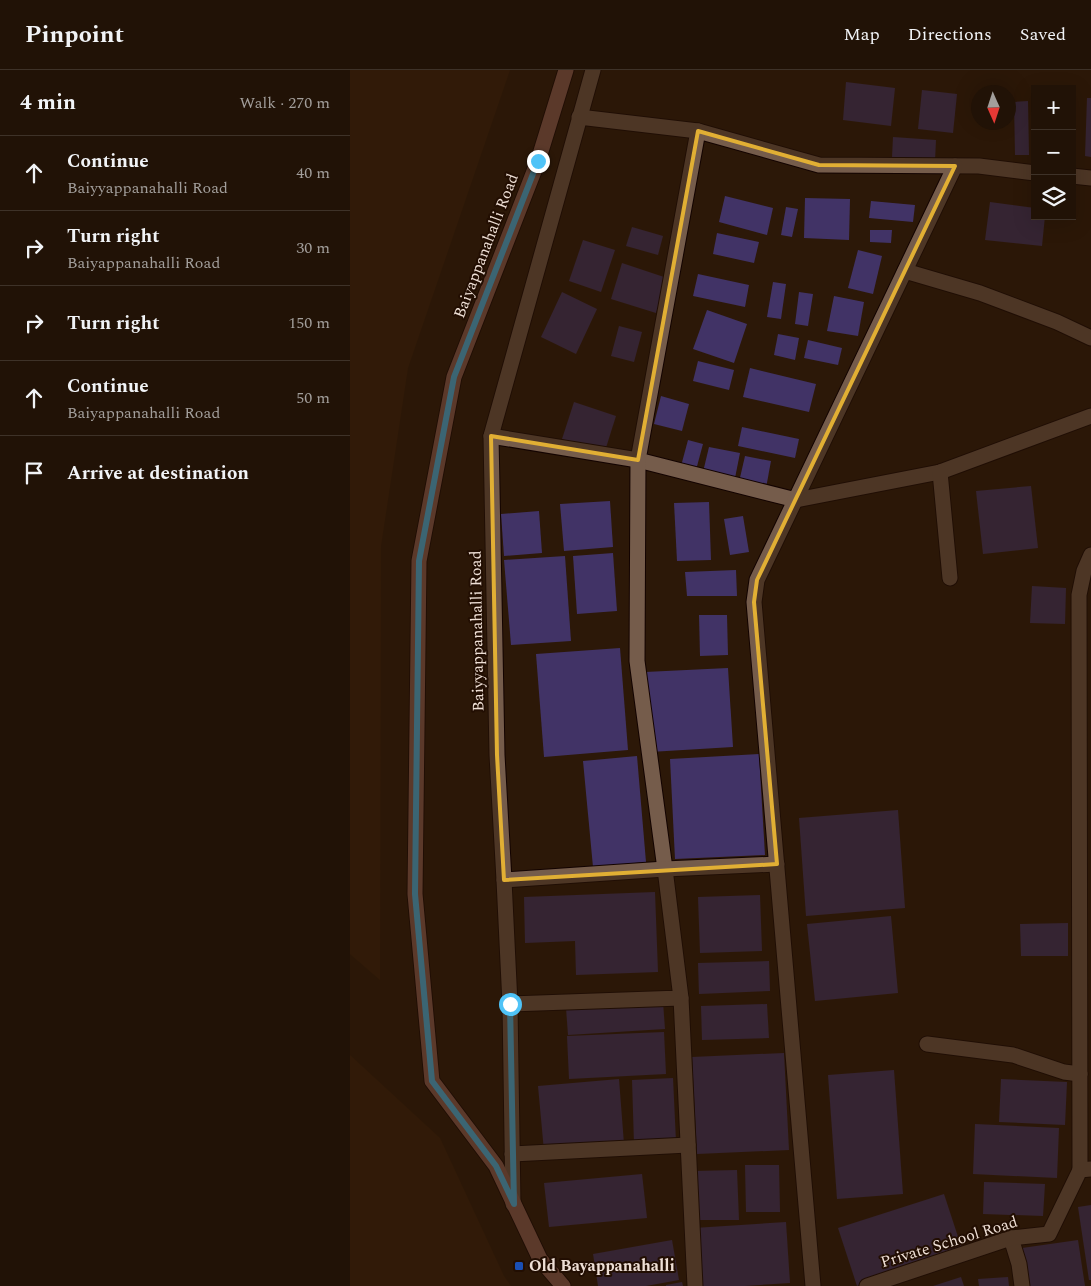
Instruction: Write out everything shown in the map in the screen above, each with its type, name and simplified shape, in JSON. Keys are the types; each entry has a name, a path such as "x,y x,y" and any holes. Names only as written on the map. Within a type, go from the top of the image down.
{"street":[{"name":"Baiyappanahalli Road","path":"514,1204 496,1166 432,1081 415,894 419,561 454,377 538,161 566,70"},
{"name":"Baiyyappanahalli Road","path":"514,1204 510,1004 496,755 492,436 593,70"},
{"path":"579,117 698,131 819,165 979,166 1031,173"},
{"path":"695,1286 681,998 637,661 638,460 698,131"},
{"path":"814,1286 754,602 757,580 955,166"},
{"path":"1076,176 1091,178"},
{"path":"906,271 980,293 1057,322 1091,338"},
{"path":"492,436 638,460 796,500 940,472 1091,416"},
{"path":"940,472 950,578"},
{"path":"1086,1169 1080,1074 1079,595 1084,571 1091,555"},
{"path":"504,880 665,869 777,864"},
{"path":"510,1004 681,998"},
{"path":"927,1044 1013,1055 1064,1072 1080,1074"},
{"path":"512,1154 688,1145"},
{"name":"Private School Road","path":"867,1286 1011,1238 1049,1234 1086,1169"},
{"path":"514,1204 540,1259 563,1286"},
{"path":"1011,1238 1019,1264 1022,1286"}],"highlighted area":[{"path":"698,131 819,165 955,166 757,580 754,602 777,864 504,880 497,755 491,436 638,460"}],"shaded area":[{"path":"350,70 510,70 408,368 381,546 380,980 350,954"},
{"path":"350,1055 440,1138 504,1276 511,1286 350,1286"}],"building":[{"path":"846,82 895,88 891,126 843,120"},
{"path":"922,90 957,94 953,133 918,129"},
{"path":"1087,98 1091,98 1091,157 1085,156"},
{"path":"1028,101 1029,155 1015,155 1016,102"},
{"path":"893,137 936,140 935,161 892,157"},
{"path":"725,196 773,208 767,235 719,222"},
{"path":"805,198 850,199 849,240 804,238"},
{"path":"871,201 915,205 913,222 869,218"},
{"path":"990,202 1031,207 1031,220 1045,220 1042,246 985,240"},
{"path":"786,207 798,209 792,237 781,235"},
{"path":"632,227 663,236 658,255 626,246"},
{"path":"870,230 892,230 891,243 870,242"},
{"path":"717,233 759,242 754,263 713,254"},
{"path":"583,240 615,250 601,292 569,281"},
{"path":"858,250 882,256 873,294 848,288"},
{"path":"622,263 667,278 656,313 611,299"},
{"path":"698,274 749,285 745,307 693,296"},
{"path":"773,282 786,284 781,319 767,317"},
{"path":"562,292 597,309 576,354 541,337"},
{"path":"799,292 813,294 808,326 795,324"},
{"path":"834,296 864,302 858,336 827,331"},
{"path":"707,310 747,324 734,363 693,349"},
{"path":"619,326 642,332 634,362 611,356"},
{"path":"778,334 799,338 795,360 774,355"},
{"path":"808,340 842,348 838,365 804,358"},
{"path":"698,361 734,370 729,390 693,381"},
{"path":"750,368 816,384 809,412 743,397"},
{"path":"661,396 689,404 682,431 654,424"},
{"path":"574,402 616,416 604,454 562,439"},
{"path":"742,427 799,439 795,458 738,446"},
{"path":"688,440 703,444 696,470 681,466"},
{"path":"709,447 740,453 735,478 703,472"},
{"path":"745,456 771,461 766,488 739,482"},
{"path":"1031,486 1038,548 983,554 976,491"},
{"path":"610,501 613,547 564,551 560,504"},
{"path":"709,502 711,560 677,561 674,503"},
{"path":"539,511 542,553 504,556 501,514"},
{"path":"743,516 749,552 730,555 724,519"},
{"path":"613,553 617,611 577,614 573,556"},
{"path":"565,556 571,641 511,645 504,560"},
{"path":"736,570 737,596 687,596 685,572"},
{"path":"1032,586 1066,588 1065,624 1030,623"},
{"path":"699,615 727,615 728,655 700,656"},
{"path":"620,648 628,750 544,757 536,654"},
{"path":"728,668 733,747 650,752 645,672"},
{"path":"759,754 765,855 675,859 670,759"},
{"path":"637,756 646,862 593,867 583,761"},
{"path":"898,810 905,908 806,916 799,818"},
{"path":"655,892 658,972 576,975 575,941 525,943 524,897"},
{"path":"760,895 762,951 700,953 698,897"},
{"path":"891,916 898,993 815,1001 807,924"},
{"path":"1068,923 1068,956 1021,956 1020,924"},
{"path":"769,961 770,991 699,994 698,963"},
{"path":"663,1002 665,1029 568,1035 566,1008"},
{"path":"767,1004 769,1038 702,1040 701,1006"},
{"path":"664,1032 666,1074 569,1079 567,1036"},
{"path":"784,1053 789,1150 697,1154 692,1057"},
{"path":"894,1070 903,1194 837,1199 828,1075"},
{"path":"673,1078 676,1142 634,1144 632,1080"},
{"path":"619,1079 624,1144 544,1151 538,1086"},
{"path":"1001,1079 1067,1082 1065,1125 999,1122"},
{"path":"975,1124 1059,1128 1057,1178 973,1174"},
{"path":"745,1165 779,1165 780,1212 746,1212"},
{"path":"737,1170 739,1220 695,1220 694,1171"},
{"path":"642,1174 647,1218 549,1227 544,1183"},
{"path":"984,1182 1045,1184 1043,1216 983,1214"},
{"path":"944,1194 963,1252 857,1286 838,1228"},
{"path":"1091,1205 1091,1280 1089,1280 1078,1207"},
{"path":"786,1222 790,1283 745,1286 698,1286 694,1228"},
{"path":"672,1240 679,1280 646,1286 598,1286 593,1254"},
{"path":"1078,1240 1085,1286 1028,1286 1022,1248"},
{"path":"961,1277 964,1286 933,1286"},
{"path":"1008,1277 1009,1286 979,1286 978,1279"},
{"path":"682,1282 683,1286 666,1286 666,1285"}],"place":[{"name":"Old Bayappanahalli","path":"519,1266"}],"route":[{"path":"510,1004 514,1204 496,1166 432,1081 415,894 419,561 454,377 538,161"}]}
